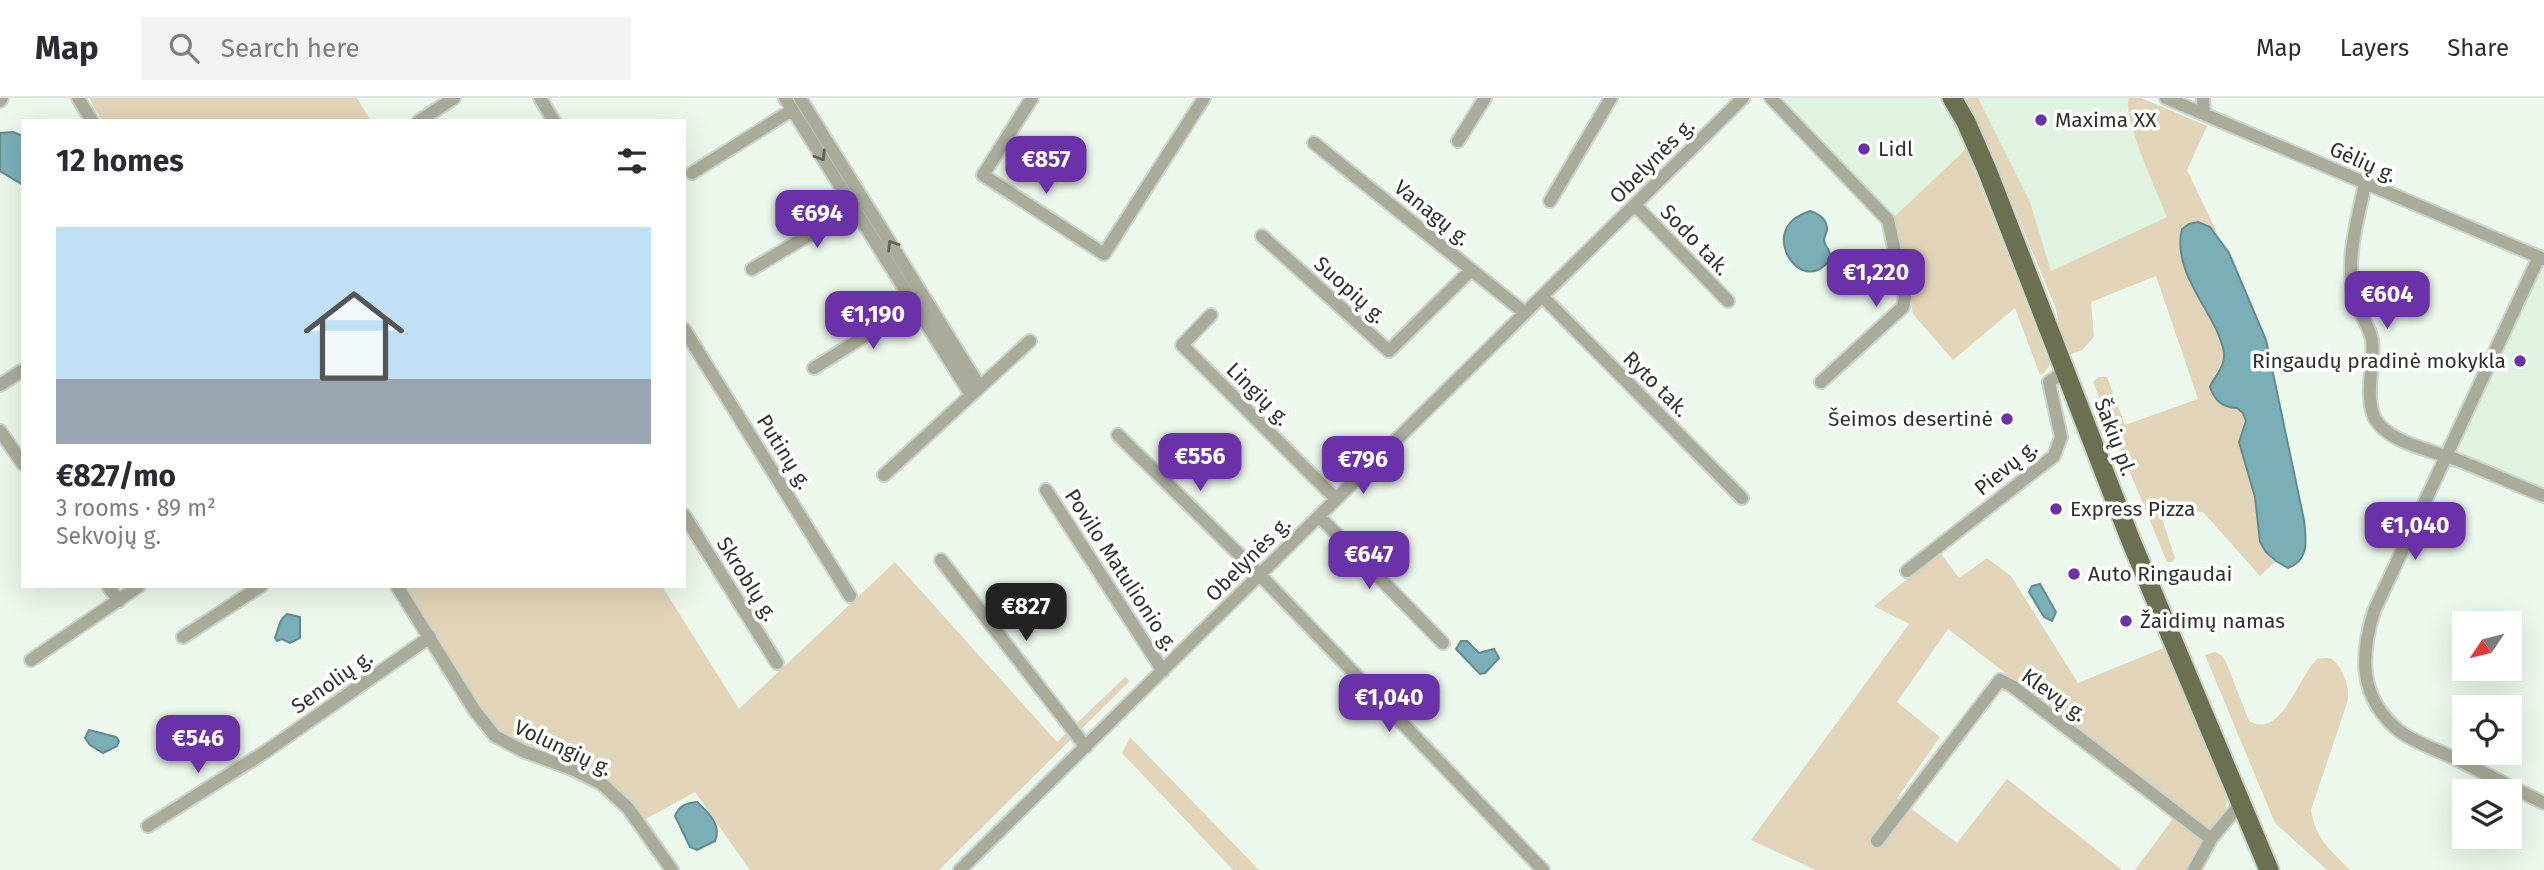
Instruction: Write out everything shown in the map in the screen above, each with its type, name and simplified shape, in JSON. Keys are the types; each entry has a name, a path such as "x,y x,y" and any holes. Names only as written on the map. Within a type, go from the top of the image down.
{"main road":[{"name":"Šakių pl.","path":"1952,98 1987,170 2131,541 2269,870"}],"street":[{"path":"78,98 91,119"},
{"path":"435,116 454,98"},
{"path":"540,98 553,119"},
{"path":"785,98 859,205 975,391"},
{"path":"800,98 914,305 975,391"},
{"path":"1032,98 983,175 1104,254 1204,98"},
{"path":"1458,141 1485,98"},
{"path":"1550,201 1611,98"},
{"name":"Obelynės g.","path":"960,870 1743,98"},
{"path":"1771,98 1888,220 1905,297 1903,307 1821,382"},
{"name":"Gėlių g.","path":"2166,98 2541,258"},
{"path":"2203,98 2204,114"},
{"path":"692,173 792,110"},
{"name":"Vanagų g.","path":"1314,143 1525,313"},
{"path":"2365,184 2352,253 2351,282 2356,304 2370,332 2372,343 2369,384 2374,418 2386,431 2401,440 2544,496"},
{"path":"752,269 859,205"},
{"name":"Sodo tak.","path":"1635,205 1728,301"},
{"name":"Suopių g.","path":"1262,236 1389,351 1471,270"},
{"path":"2541,258 2374,611 2365,640 2364,662 2369,687 2378,708 2400,731 2544,803"},
{"name":"Ryto tak.","path":"1542,296 1742,498"},
{"path":"814,368 914,305"},
{"name":"Lingių g.","path":"1211,315 1182,345 1336,499"},
{"name":"Putinų g.","path":"686,332 850,596"},
{"path":"884,475 1030,341"},
{"path":"3,378 21,371"},
{"name":"Pievų g.","path":"1907,571 2054,456 2061,437 2049,382 2065,371"},
{"path":"0,431 21,461"},
{"path":"1118,435 1260,575 1543,870"},
{"name":"Povilo Matulionio g.","path":"1046,490 1163,671"},
{"path":"1319,516 1443,643"},
{"name":"Skroblų g.","path":"686,518 777,663"},
{"path":"941,560 1086,747"},
{"path":"109,588 119,601"},
{"path":"31,660 136,588"},
{"path":"183,637 258,588"},
{"name":"Volungių g.","path":"398,588 475,712 495,736 523,751 572,769 602,784 628,808 672,870"},
{"name":"Senolių g.","path":"148,826 265,752 430,637"},
{"name":"Klevų g.","path":"1877,841 2000,680 2012,686 2211,839"},
{"path":"2194,870 2211,839 2241,803"}],"shaded area":[{"path":"89,98 357,98 370,119 101,119"},
{"path":"1762,98 1935,98 1961,135 1966,149 1884,224"},
{"path":"1961,98 1978,98 2030,202 2051,271 2167,217 2135,138 2130,121 2129,98 2141,98 2207,126 2187,170 2218,235 2210,227 2183,228 2182,260 2223,345 2224,356 2213,381 2212,392 2221,404 2237,408 2243,413 2246,421 2239,442 2255,497 2260,542 2276,561 2260,576 2203,512 2159,509 2175,558 2172,562 2167,562 2093,382 2098,377 2107,377 2125,425 2198,399 2156,276 2091,302 2094,337 2082,350 2069,355 2062,339 2056,309 2002,178"},
{"path":"1978,98 2129,98 2127,111 2133,131 2168,217 2051,271 2030,202"},
{"path":"1966,149 2050,364 2040,375 2015,308 1953,360 1913,314 1893,218"},
{"name":"Ringaudų pradinė mokykla","path":"2540,266 2544,268 2544,493 2454,454"},
{"path":"1940,552 1959,578 1987,558 2011,576 2078,683 2166,647 2227,797 2226,811 2188,870 2135,870 2181,808 1948,629 1897,702 1940,737 1897,798 1957,843 2007,779 2122,870 1816,870 1751,840 1909,624 1874,606"},
{"path":"895,562 1057,742 1125,677 1130,681 939,870 750,870 695,792 644,820 630,803 510,742 492,726 403,588 663,588 739,709"},
{"path":"2215,652 2226,662 2249,721 2261,725 2280,715 2317,659 2329,658 2338,665 2346,683 2348,700 2311,810 2320,837 2350,870 2327,870 2275,823 2205,655"},
{"path":"1130,737 1259,870 1233,870 1122,753"}],"water":[{"path":"13,132 21,135 21,184 0,171 0,133"},
{"path":"1810,211 1826,222 1824,240 1830,255 1825,265 1810,272 1802,270 1790,260 1784,236 1793,220"},
{"path":"2198,222 2210,227 2229,253 2266,340 2305,527 2303,554 2300,560 2288,568 2266,552 2260,542 2255,497 2239,442 2246,421 2243,413 2220,402 2210,387 2222,365 2224,350 2217,331 2190,282 2180,243 2182,229"},
{"path":"2040,584 2056,612 2052,621 2044,617 2029,592 2032,586"},
{"path":"287,614 300,617 300,638 290,643 282,639 277,641 275,638 280,622"},
{"path":"1461,641 1467,641 1479,653 1494,649 1499,658 1485,673 1480,674 1456,649"},
{"path":"89,730 116,737 119,741 117,746 103,753 90,745 85,738"},
{"path":"697,802 713,819 717,835 715,841 697,850 690,847 675,816 683,806"}],"place":[{"name":"Maxima XX","path":"2041,120"},
{"name":"Lidl","path":"1864,149"},
{"name":"Ringaudų pradinė mokykla","path":"2520,361"},
{"name":"Šeimos desertinė","path":"2007,419"},
{"name":"Express Pizza","path":"2056,509"},
{"name":"Auto Ringaudai","path":"2074,574"},
{"name":"Žaidimų namas","path":"2126,621"}]}
